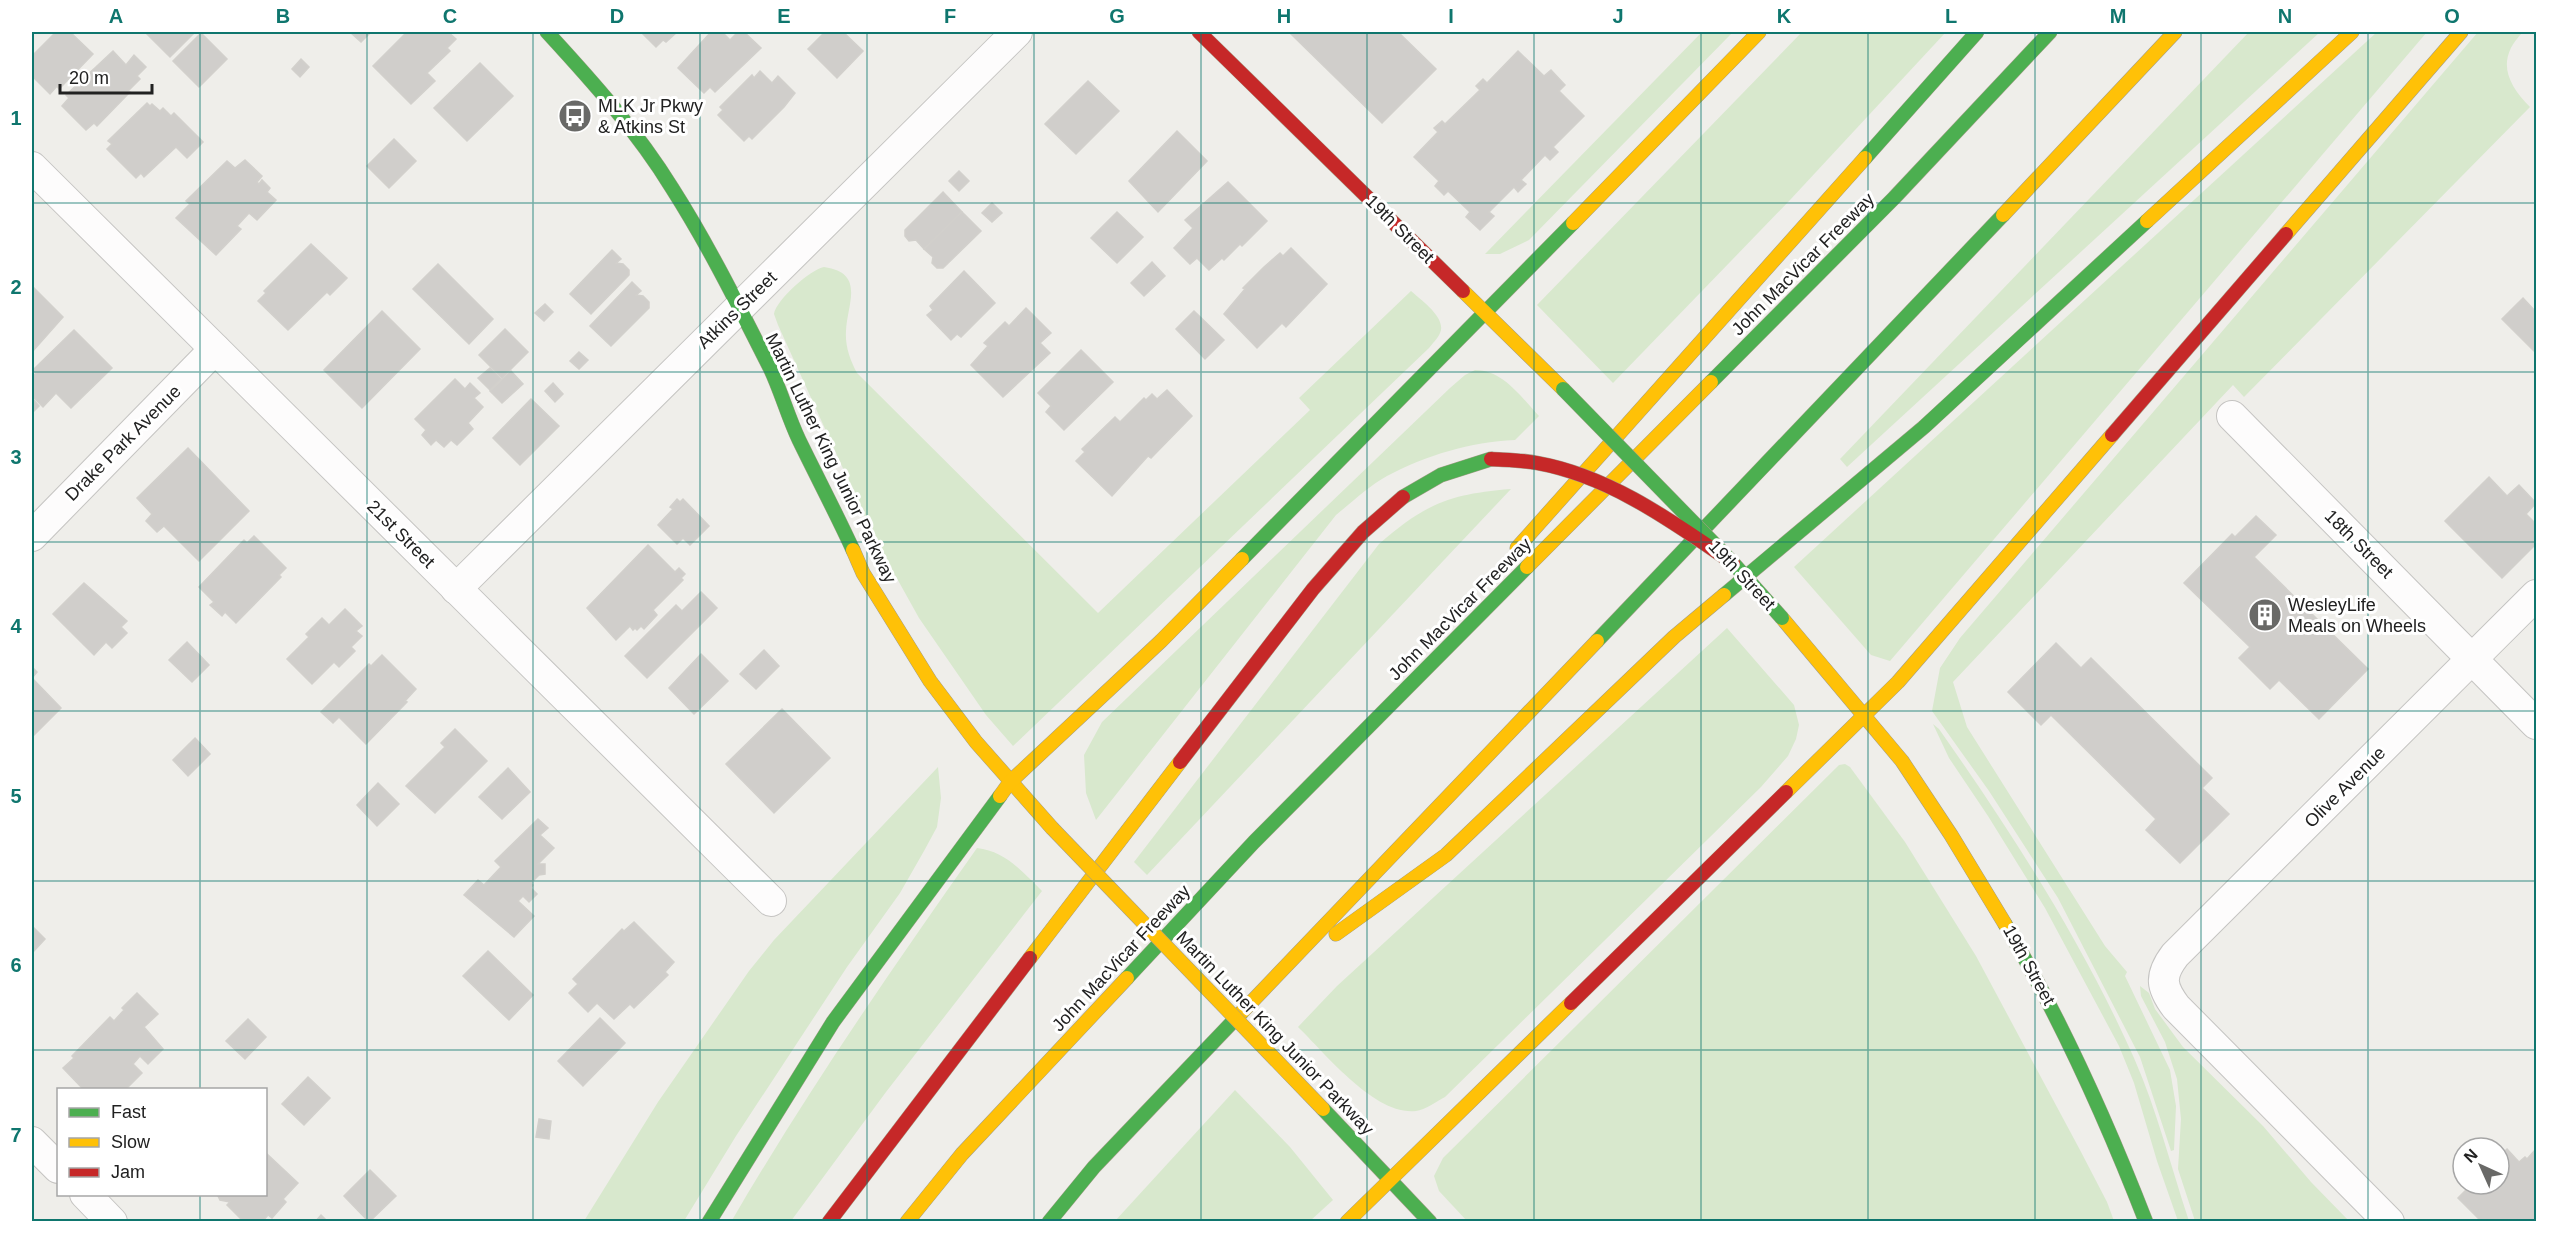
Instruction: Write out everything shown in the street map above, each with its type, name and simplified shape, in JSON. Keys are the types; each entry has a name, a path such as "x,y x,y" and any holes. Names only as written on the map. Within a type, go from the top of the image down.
{"main road":[{"name":"Martin Luther King Junior Parkway","path":"547,32 590,78 671,186 705,242 739,307 863,573 930,681 1010,782 1052,828 1430,1221"},
{"name":"19th Street","path":"1199,32 1563,389 1733,563 1865,716 1916,783 2011,930 2064,1028 2124,1162 2146,1221"},
{"path":"709,1221 833,1022 1010,782 1161,641 1759,32"},
{"path":"1509,557 1977,32"},
{"name":"John MacVicar Freeway","path":"907,1221 962,1154 1254,842 1894,198 2050,32"},
{"path":"1049,1221 1094,1167 1821,407 2175,32"},
{"path":"1272,980 1446,855 1674,637 1924,427 2352,32"},
{"path":"1347,1221 1898,682 2461,32"},
{"path":"829,1221 1306,598 1356,540 1395,502 1441,476 1491,459 1538,463 1588,479 1650,507 1733,563"},
{"path":"1254,842 1429,646"}],"street":[{"name":"Atkins Street","path":"456,589 1017,32"},
{"name":"21st Street","path":"32,167 771,901"},
{"name":"Drake Park Avenue","path":"32,536 215,349"},
{"name":"18th Street","path":"2232,416 2536,724"},
{"name":"Olive Avenue","path":"2389,1221 2176,1007 2163,983 2166,970 2175,955 2536,595"},
{"path":"32,1142 57,1167"},
{"path":"87,1196 112,1221"}],"green space":[{"path":"1702,32 1733,32 1529,240 1500,254 1485,254"},
{"path":"1802,32 1946,32 1790,200 1613,383 1537,305"},
{"path":"2249,32 2320,32 1847,467 1840,459"},
{"path":"2377,32 2427,32 1890,661 1871,655 1794,567"},
{"path":"2478,32 2523,32 2509,52 2507,71 2515,89 2530,107 2244,397 2233,385 1953,682 1967,727 2105,946 2127,972 2125,976 2170,1070 2176,1106 2174,1150 2171,1151 2140,1057 2058,898 1989,791 1932,711 1940,668 1960,638"},
{"path":"824,267 837,270 850,283 851,300 846,342 857,373 1098,613 1310,410 1299,398 1411,291 1437,315 1441,327 1439,335 1429,348 1013,746 986,715 919,618 875,539 778,325 774,314 781,301 803,279"},
{"path":"1475,370 1485,371 1503,380 1539,416 1515,440 1498,441 1449,451 1387,476 1336,515 1096,820 1086,793 1084,755 1102,722 1450,388"},
{"path":"1511,489 1147,875 1134,862 1379,544 1410,519 1439,503 1471,494"},
{"path":"1727,628 1794,705 1799,725 1796,739 1788,756 1761,787 1445,1097 1420,1110 1400,1110 1384,1104 1352,1081 1298,1027 1337,986"},
{"path":"1933,724 1939,729 2019,848 2092,972 2142,1078 2189,1221 2178,1221 2134,1083 2119,1046 2045,908 1949,758"},
{"path":"1845,764 1850,767 1905,842 1976,956 2080,1150 2107,1202 2114,1221 1467,1221 1439,1191 1434,1176 1443,1158 1839,765"},
{"path":"938,767 941,798 937,827 924,851 900,893 847,967 736,1136 684,1221 584,1221 658,1102 749,971 774,940"},
{"path":"977,848 1005,858 1042,891 886,1092 791,1221 731,1222 789,1126 850,1032"},
{"path":"2140,986 2149,993 2155,1009 2183,1047 2263,1126 2311,1182 2349,1221 2195,1221 2178,1169 2181,1119 2177,1079 2165,1042 2141,996"},
{"path":"1235,1090 1290,1147 1333,1200 1310,1221 1115,1221"}],"building":[{"path":"56,32 70,32 93,54 59,89 57,86 50,94 32,76 32,56"},
{"path":"145,32 195,32 170,57"},
{"path":"350,32 371,32 361,42"},
{"path":"407,32 448,32 456,39 447,48 450,51 427,73 435,81 411,104 373,66"},
{"path":"641,32 677,32 656,47"},
{"path":"711,32 722,32 730,40 738,32 744,32 761,48 715,92 710,87 704,93 678,68"},
{"path":"825,32 843,32 863,51 837,78 808,49"},
{"path":"1289,32 1398,32 1436,69 1382,123"},
{"path":"201,33 227,59 199,87 173,61"},
{"path":"113,51 126,65 134,55 146,67 137,76 140,79 128,91 130,92 97,126 94,123 86,130 62,106 69,98 66,95"},
{"path":"1518,51 1544,76 1551,70 1565,85 1559,91 1584,116 1553,147 1558,152 1550,160 1545,155 1521,180 1526,184 1518,192 1514,187 1489,212 1494,216 1480,230 1466,217 1470,212 1448,191 1444,195 1435,186 1439,181 1414,157 1438,132 1434,128 1442,121 1445,124 1480,90 1476,86 1483,79 1487,83"},
{"path":"301,59 309,67 300,77 292,69"},
{"path":"480,63 513,96 467,141 434,108"},
{"path":"760,71 772,83 778,76 795,93 752,139 749,136 744,141 718,115 723,110 720,107 752,75 754,78"},
{"path":"1088,81 1119,111 1076,154 1045,124"},
{"path":"147,103 160,111 163,108 171,116 174,113 203,142 187,158 176,147 144,177 141,173 136,178 107,149 112,144 108,141"},
{"path":"1177,131 1207,161 1158,212 1129,181"},
{"path":"394,139 416,161 389,188 367,166"},
{"path":"245,160 262,176 257,182 259,184 262,180 270,188 267,192 276,200 257,220 249,213 237,226 241,229 216,255 176,218 190,204 186,201 227,161 235,168"},
{"path":"959,171 969,181 959,191 949,181"},
{"path":"1228,182 1267,221 1242,246 1240,244 1224,260 1222,258 1209,270 1197,258 1190,264 1174,248 1193,228 1185,220"},
{"path":"943,192 962,212 924,249 916,240 909,241 905,236 905,230"},
{"path":"992,203 1002,213 992,222 982,213"},
{"path":"962,212 981,231 943,268 937,268 932,263 933,257 924,249"},
{"path":"1117,212 1143,237 1117,263 1091,238"},
{"path":"311,244 347,278 330,295 327,292 288,330 258,301 266,293 264,291"},
{"path":"1291,248 1327,284 1286,327 1282,323 1257,348 1224,314 1245,289 1243,288 1264,267 1280,253 1283,256"},
{"path":"612,250 621,259 616,263 623,264 629,270 629,275 591,314 570,294"},
{"path":"1152,262 1165,276 1144,296 1131,283"},
{"path":"438,264 493,319 469,344 413,289"},
{"path":"964,271 995,303 961,337 957,334 951,340 927,315 933,310 930,306"},
{"path":"632,282 641,291 636,295 643,296 649,302 649,308 611,346 590,326"},
{"path":"34,288 63,317 32,352 32,291"},
{"path":"2523,298 2536,312 2536,353 2502,319"},
{"path":"545,304 553,312 544,321 535,313"},
{"path":"1026,308 1051,333 1040,343 1050,353 1003,397 971,365 988,346 984,343 1005,322 1009,326"},
{"path":"382,311 420,349 362,408 324,370"},
{"path":"1194,311 1224,340 1205,359 1176,329"},
{"path":"505,329 528,352 502,378 479,355"},
{"path":"74,330 112,368 71,408 56,393 43,407 32,396 32,377 36,373 33,370"},
{"path":"1081,350 1113,382 1064,430 1046,412 1051,406 1038,393"},
{"path":"579,352 588,360 579,369 570,361"},
{"path":"490,368 501,379 490,390 478,378"},
{"path":"511,371 523,384 502,403 490,391"},
{"path":"455,379 465,389 470,383 480,393 474,398 483,407 468,423 473,429 457,445 451,440 444,447 436,440 431,445 422,435 426,430 415,419"},
{"path":"553,383 563,394 555,402 545,391"},
{"path":"1167,390 1192,416 1151,458 1148,456 1112,496 1076,461 1085,452 1082,449 1115,417 1120,422 1144,398 1146,400 1152,394 1157,399"},
{"path":"32,398 39,406 32,413"},
{"path":"531,399 559,426 520,465 493,438"},
{"path":"188,448 249,511 199,561 164,526 157,532 146,521 152,514 137,498"},
{"path":"2489,477 2507,496 2519,485 2536,503 2526,514 2536,524 2536,544 2502,578 2445,521"},
{"path":"677,499 680,502 683,499 709,526 690,545 683,538 677,544 658,525 673,509 670,507"},
{"name":"WesleyLife Meals on Wheels","path":"2256,516 2276,535 2254,557 2368,669 2319,719 2279,680 2270,689 2239,658 2250,647 2184,583 2232,534 2235,537"},
{"path":"254,536 286,568 279,575 281,577 236,623 225,612 222,616 210,605 214,602 199,587 244,540 247,543"},
{"path":"648,545 675,572 679,568 685,574 681,578 683,580 653,610 657,615 644,629 641,626 633,630 630,626 616,640 587,608"},
{"path":"84,583 127,621 121,627 127,633 112,648 106,642 94,655 53,614"},
{"path":"701,592 717,608 647,678 625,656 676,605 682,611"},
{"path":"345,609 362,626 356,631 362,636 351,647 355,651 339,667 334,662 312,684 287,659 309,637 306,634 322,618 329,625"},
{"path":"187,642 209,665 192,682 169,660"},
{"path":"2056,643 2081,668 2091,658 2212,778 2202,788 2229,814 2180,863 2146,830 2156,819 2051,715 2041,725 2008,692"},
{"path":"764,650 779,666 756,689 740,674"},
{"path":"701,654 728,681 694,714 669,688"},
{"path":"382,655 416,689 405,701 407,702 366,744 339,717 333,723 321,712 369,664 371,666"},
{"path":"32,667 37,672 32,678"},
{"path":"32,678 61,708 33,736 32,734"},
{"path":"782,709 830,758 774,813 726,764"},
{"path":"455,729 487,761 435,813 406,786 445,747 441,743"},
{"path":"195,738 210,754 188,776 173,760"},
{"path":"508,768 530,792 502,819 479,797"},
{"path":"378,783 399,804 377,826 357,805"},
{"path":"538,819 548,828 540,835 554,848 538,864 545,864 545,874 539,875 531,883 533,885 531,888 537,894 529,902 523,896 518,901 534,916 514,937 464,895 478,880 484,885 501,867 495,861"},
{"path":"634,922 674,962 665,972 668,975 634,1008 630,1004 614,1019 597,1003 588,1012 569,993 578,984 573,979 622,929 624,931"},
{"path":"32,926 45,939 32,953"},
{"path":"488,951 533,995 509,1020 463,976"},
{"path":"137,993 158,1014 144,1027 163,1049 148,1064 140,1056 133,1064 142,1073 127,1088 82,1088 63,1068 110,1017 114,1021 124,1010 122,1008"},
{"path":"600,1018 625,1043 583,1086 558,1061"},
{"path":"248,1019 266,1037 245,1059 226,1041"},
{"path":"308,1077 330,1098 304,1125 282,1104"},
{"path":"539,1119 551,1121 549,1139 536,1137"},
{"path":"2536,1149 2536,1222 2482,1222 2458,1198 2460,1196 2511,1196 2511,1153 2519,1162 2525,1157 2527,1159"},
{"path":"267,1154 298,1183 283,1199 286,1202 272,1218 268,1215 262,1222 244,1222 227,1205 230,1202 220,1200 218,1196 267,1196"},
{"path":"370,1170 396,1196 369,1222 344,1196"},
{"path":"321,1215 328,1222 315,1222"}],"traffic: fast":[{"path":"547,32 629,127 658,167 699,232 770,368 799,440 853,550"},
{"path":"1865,158 1977,32"},
{"path":"1711,382 1894,198 2050,32"},
{"path":"1597,641 2003,215"},
{"path":"1724,595 1924,427 2147,221"},
{"path":"1242,559 1573,223"},
{"path":"1563,389 1733,563 1782,618"},
{"path":"1403,497 1441,475 1491,459"},
{"path":"1127,978 1254,842 1527,567"},
{"path":"709,1222 833,1022 1000,796"},
{"path":"2005,924 2082,1070 2146,1222"},
{"path":"1049,1222 1094,1167 1241,1013"},
{"path":"1323,1109 1430,1222"}],"traffic: slow":[{"path":"1573,223 1759,32"},
{"path":"2003,215 2175,32"},
{"path":"2147,221 2352,32"},
{"path":"2286,234 2461,32"},
{"path":"1517,548 1865,158"},
{"path":"1463,291 1563,389"},
{"path":"1527,567 1711,382"},
{"path":"1786,792 1898,682 2112,435"},
{"path":"853,550 863,573 930,681 976,742 1052,828"},
{"path":"1000,796 1010,782 1161,641 1242,559"},
{"path":"1336,934 1446,855 1674,637 1724,595"},
{"path":"1782,618 1902,761 1951,835 2005,924"},
{"path":"1241,1013 1597,641"},
{"path":"1030,958 1180,762"},
{"path":"1052,828 1323,1109"},
{"path":"907,1222 962,1154 1127,978"},
{"path":"1347,1222 1571,1003"}],"traffic: jam":[{"path":"1199,32 1463,291"},
{"path":"2112,435 2286,234"},
{"path":"1491,459 1537,463 1590,478 1664,517 1733,563"},
{"path":"1180,762 1313,589 1363,532 1403,497"},
{"path":"1571,1003 1786,792"},
{"path":"829,1222 1030,958"}],"place":[{"name":"MLK Jr Pkwy & Atkins St","path":"575,116"},
{"name":"WesleyLife Meals on Wheels","path":"2265,615"}]}
